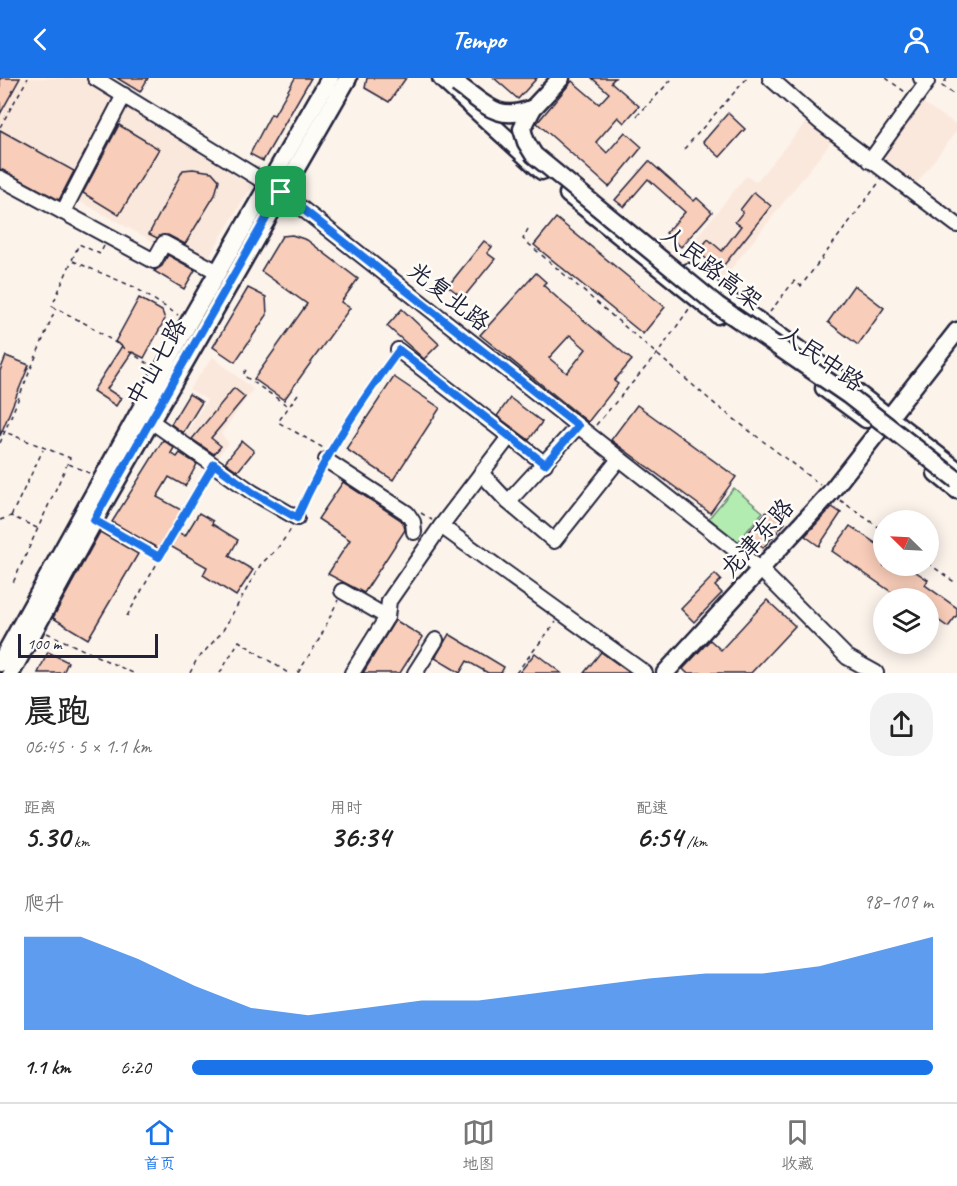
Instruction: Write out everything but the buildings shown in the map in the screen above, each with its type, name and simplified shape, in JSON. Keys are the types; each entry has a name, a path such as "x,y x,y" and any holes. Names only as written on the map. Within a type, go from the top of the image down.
{"main road":[{"name":"中山七路","path":"11,673 151,421 275,188 330,78"},
{"name":"中山七路","path":"0,663 218,272 348,78"},
{"name":"人民中路","path":"441,78 521,154 696,299 957,470"},
{"path":"534,155 526,142 522,129 533,108 561,78"},
{"name":"人民中路","path":"457,80 606,205 885,423 957,490"},
{"path":"457,80 495,111 514,115 533,108"},
{"name":"人民路高架","path":"457,80 534,155 717,305 848,395 957,480"},
{"name":"龙津东路","path":"664,673 830,493 957,331"}],"street":[{"name":"光复北路","path":"95,78 275,188 761,570 847,657 876,673"},
{"path":"770,78 820,122 957,225"},
{"path":"870,160 927,82 921,78"},
{"path":"63,212 124,95"},
{"path":"0,178 153,261 164,243 218,272"},
{"path":"399,350 545,464"},
{"path":"151,421 252,492 297,518"},
{"path":"508,502 583,430"},
{"path":"352,673 387,616 389,601 441,526 509,437"},
{"path":"328,456 406,513 413,522 414,532"},
{"path":"481,473 508,502 554,541 619,459"},
{"path":"441,526 645,673"},
{"path":"342,591 387,616"},
{"path":"415,673 436,640"}],"path":[{"path":"0,127 28,78"},
{"path":"637,116 673,78"},
{"path":"684,149 747,78"},
{"path":"886,78 915,99"},
{"path":"947,78 942,86 957,97"},
{"path":"760,324 794,281 801,286 886,173"},
{"path":"528,230 524,239 716,405 873,523"},
{"path":"109,237 100,254 79,244 52,306 88,325 161,372"},
{"path":"72,260 134,286 189,322"},
{"path":"583,430 658,353 696,299"},
{"path":"0,443 56,308"},
{"path":"190,673 196,661 222,632 261,564 277,549 297,518 354,411 399,350"},
{"path":"246,370 243,375 288,407"},
{"path":"298,394 278,422 328,456"},
{"path":"0,430 70,458 12,585"},
{"path":"1,521 11,516 43,448"},
{"path":"68,463 101,479"},
{"path":"127,616 214,464"},
{"path":"11,516 37,528"},
{"path":"94,520 159,557"},
{"path":"939,571 957,584"},
{"path":"298,673 320,638 342,591"},
{"path":"516,673 562,613"},
{"path":"35,627 132,673"},
{"path":"220,673 239,641 288,673"}],"shaded area":[{"path":"0,78 85,78 252,186 202,268 70,196 62,210 0,176"},
{"path":"919,100 957,125 957,130 917,183 878,154"},
{"path":"806,122 832,141 720,283 683,254 746,176 756,182"},
{"path":"213,357 253,389 221,434 229,443 214,461 183,438 207,400 189,389"}],"green space":[{"path":"734,488 763,512 737,543 709,518"}],"route":[{"path":"281,192 578,426 545,464 399,350 354,411 313,482 297,518 252,492 214,464 159,557 94,520 281,192"}]}
